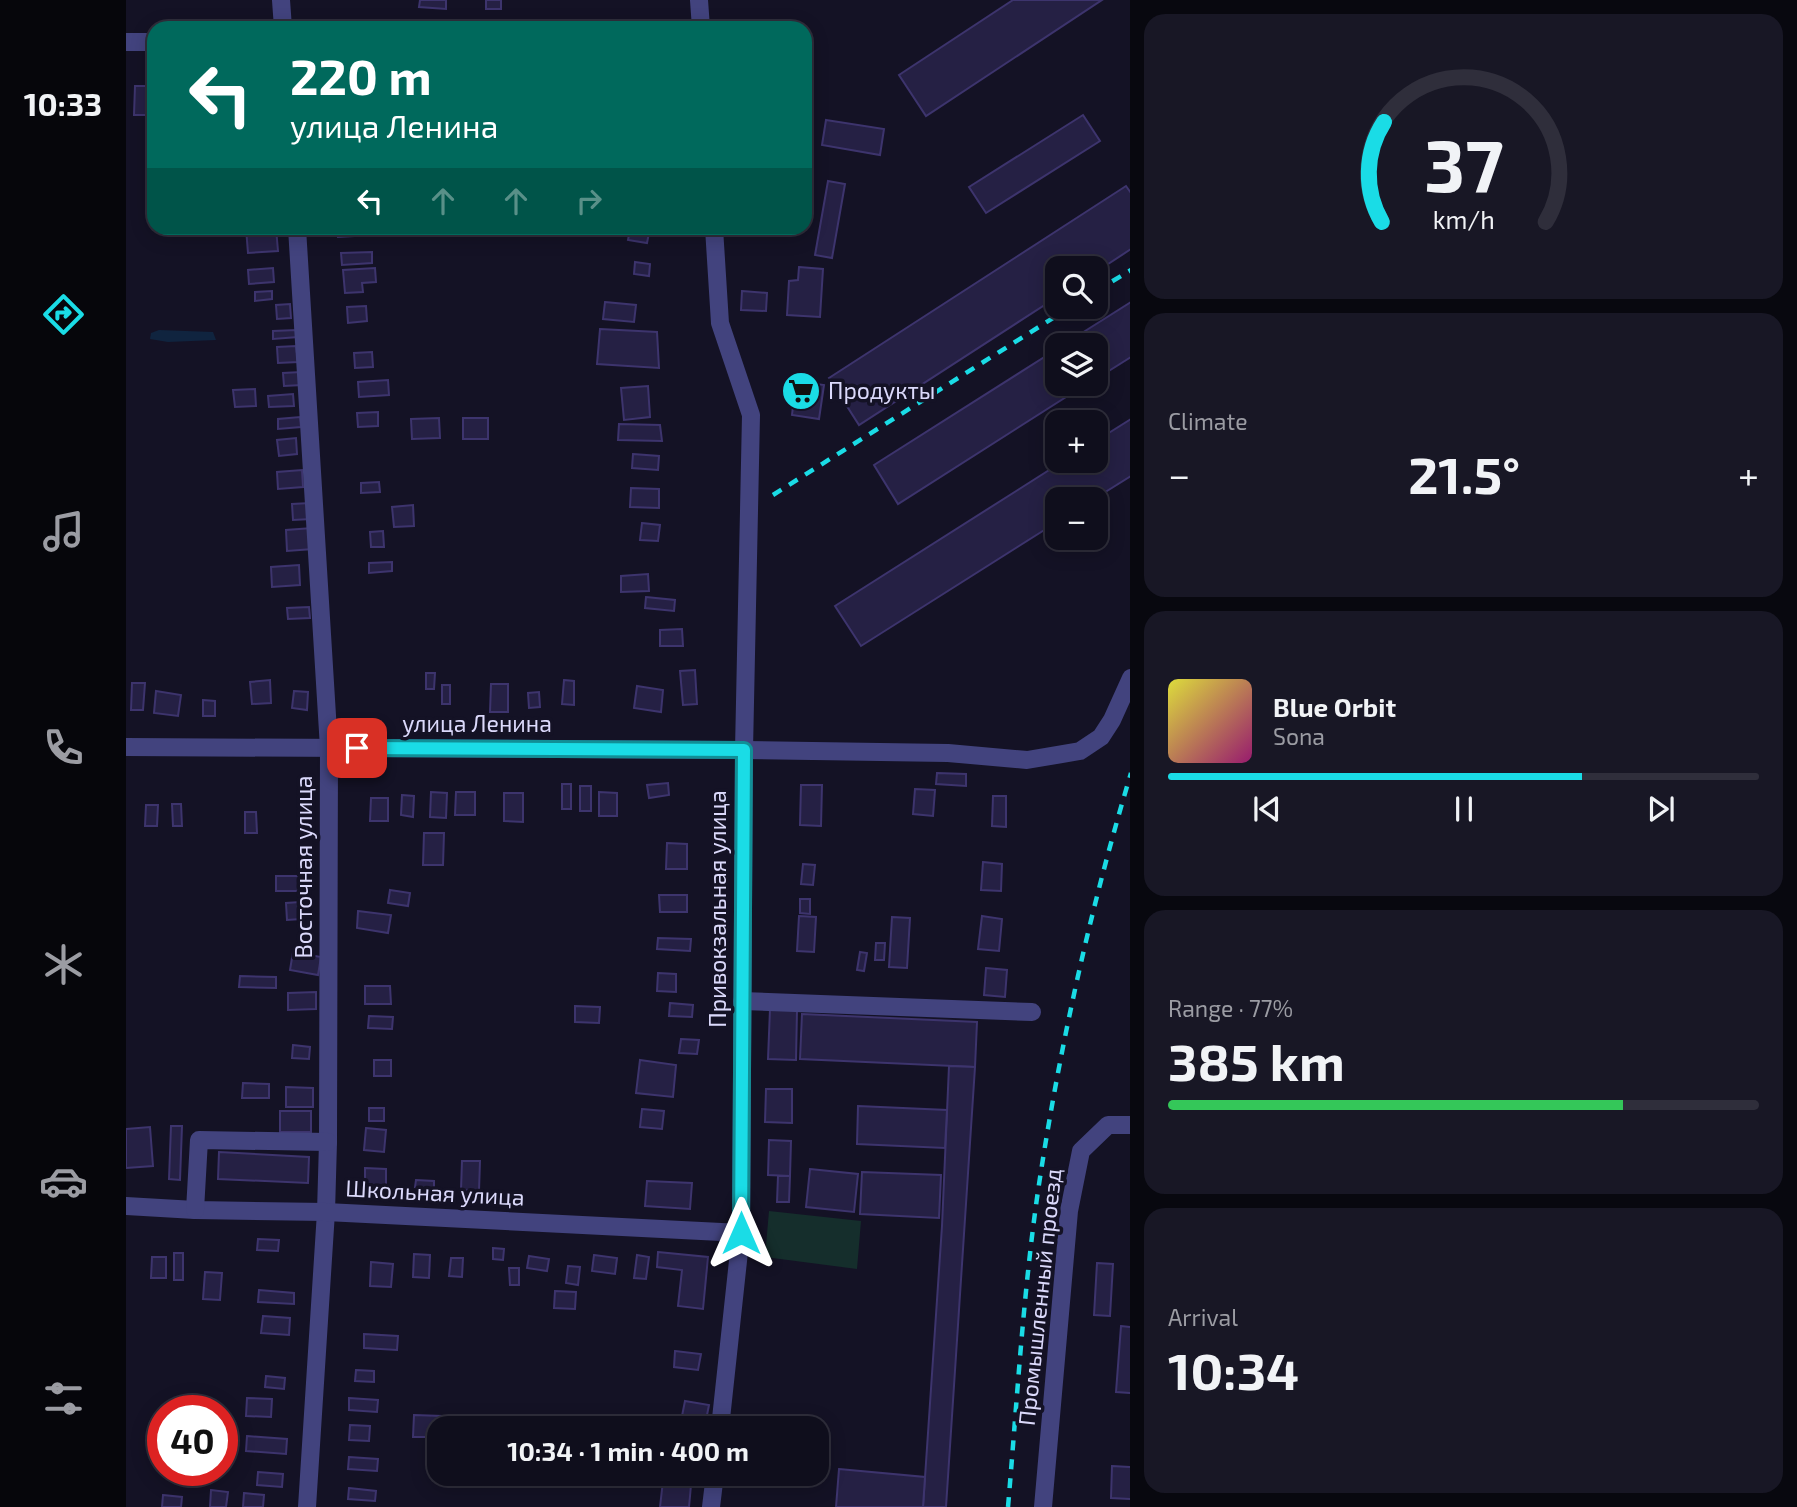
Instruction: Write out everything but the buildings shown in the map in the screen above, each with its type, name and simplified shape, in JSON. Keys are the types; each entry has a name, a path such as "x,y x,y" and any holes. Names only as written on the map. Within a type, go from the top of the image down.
{"street":[{"path":"281,0 282,21"},
{"path":"699,0 700,21"},
{"path":"126,42 147,42"},
{"name":"Восточная улица","path":"297,235 329,748 326,1212 307,1507"},
{"name":"Привокзальная улица","path":"714,235 720,323 751,415 744,750 741,1233 721,1416"},
{"name":"улица Ленина","path":"126,747 744,750 948,753 1027,760 1080,751 1101,737 1112,720 1130,678"},
{"path":"742,1001 1032,1012"},
{"name":"Промышленный проезд","path":"1044,1507 1069,1211 1081,1151 1108,1125 1130,1125"},
{"path":"195,1210 198,1140 328,1142"},
{"name":"Школьная улица","path":"126,1206 326,1212 741,1233"},
{"path":"711,1507 714,1486"}],"green space":[{"path":"769,1211 861,1221 857,1269 765,1257"}],"water":[{"path":"159,330 213,332 216,340 168,342 150,339 151,333"}],"railway":[{"path":"1108,284 1130,271"},
{"path":"773,495 1051,319"},
{"path":"1008,1507 1028,1269 1046,1138 1089,928 1130,776"}],"place":[{"name":"Продукты","path":"801,391"}],"route":[{"path":"357,748 744,750 741,1233"}]}
